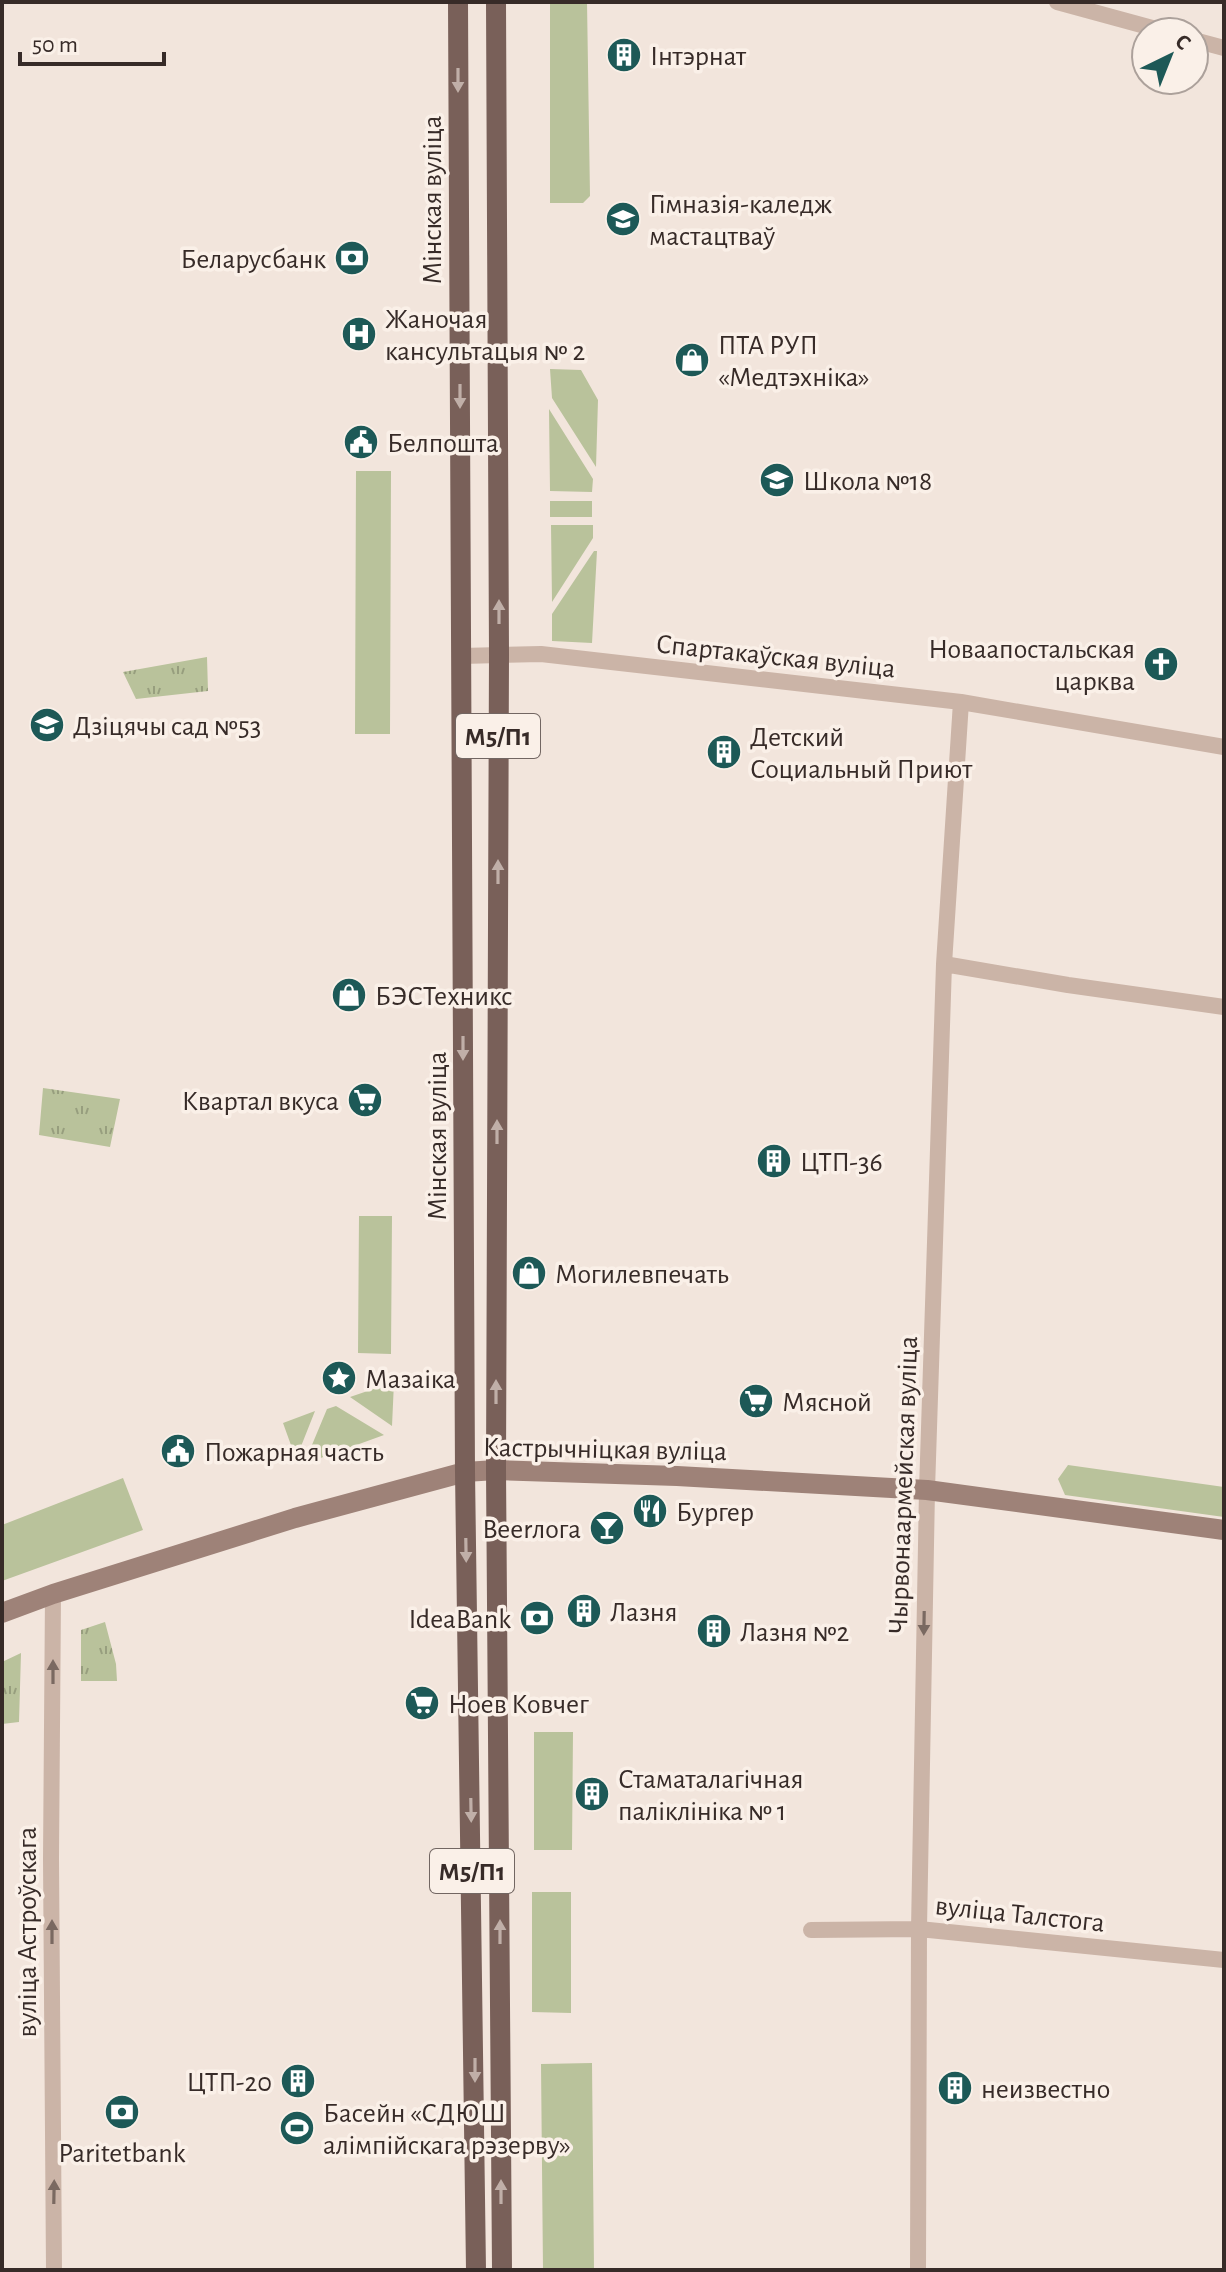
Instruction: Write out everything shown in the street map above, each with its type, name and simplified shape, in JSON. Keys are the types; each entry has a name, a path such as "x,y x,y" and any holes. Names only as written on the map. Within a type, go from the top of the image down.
{"main road":[{"name":"Мінская вуліца","path":"458,2 465,1472 476,2270"},
{"name":"М5/П1","path":"496,2 499,655 496,1470 502,2270"},
{"name":"Кастрычніцкая вуліца","path":"2,1613 295,1518 465,1472 496,1470 677,1476 927,1490 1224,1530"}],"street":[{"path":"1057,2 1130,22"},
{"name":"Спартакаўская вуліца","path":"462,656 541,654 961,702 1224,747"},
{"name":"Чырвонаармейская вуліца","path":"918,2270 919,1929 927,1490 944,964 961,702"},
{"path":"944,964 1224,1007"},
{"name":"вуліца Астроўскага","path":"53,1594 51,1874 54,2270"},
{"name":"вуліца Талстога","path":"811,1930 919,1929 1224,1960"}],"green space":[{"path":"550,2 587,2 590,196 583,203 550,203"},
{"path":"550,369 581,370 598,400 596,467 552,398"},
{"path":"549,409 593,479 592,492 550,491"},
{"path":"356,471 391,471 390,734 355,734"},
{"path":"550,501 592,501 592,517 550,517"},
{"path":"551,525 593,525 593,538 552,602"},
{"path":"594,551 597,551 592,643 552,641 552,614"},
{"path":"207,657 208,691 136,699 123,672"},
{"path":"43,1088 120,1099 110,1147 39,1135"},
{"path":"359,1216 392,1216 391,1354 358,1353"},
{"path":"394,1382 392,1426 350,1397"},
{"path":"336,1406 384,1435 304,1464 327,1409"},
{"path":"315,1411 296,1459 283,1423"},
{"path":"1068,1465 1224,1487 1224,1517 1065,1495 1058,1479"},
{"path":"123,1478 143,1530 2,1581 2,1525"},
{"path":"105,1622 116,1664 117,1681 81,1681 81,1630"},
{"path":"21,1653 19,1722 2,1724 2,1662"},
{"path":"534,1732 573,1732 572,1850 534,1850"},
{"path":"532,1892 571,1892 571,2013 532,2012"},
{"path":"592,2063 594,2270 543,2270 541,2064"}],"place":[{"name":"Інтэрнат","path":"624,55"},
{"name":"Гімназія-каледж мастацтваў","path":"623,219"},
{"name":"Беларусбанк","path":"352,258"},
{"name":"Жаночая кансультацыя № 2","path":"359,334"},
{"name":"ПТА РУП «Медтэхніка»","path":"692,360"},
{"name":"Белпошта","path":"361,442"},
{"name":"Школа №18","path":"777,480"},
{"name":"Новаапостальская царква","path":"1161,664"},
{"name":"Дзіцячы сад №53","path":"47,725"},
{"name":"Детский Социальный Приют","path":"724,752"},
{"name":"БЭСТехникс","path":"349,995"},
{"name":"Квартал вкуса","path":"365,1100"},
{"name":"ЦТП-36","path":"774,1161"},
{"name":"Могилевпечать","path":"529,1273"},
{"name":"Мазаіка","path":"339,1378"},
{"name":"Мясной","path":"756,1401"},
{"name":"Пожарная часть","path":"178,1451"},
{"name":"Бургер","path":"650,1511"},
{"name":"Beerлога","path":"607,1528"},
{"name":"Лазня","path":"584,1611"},
{"name":"IdeaBank","path":"537,1618"},
{"name":"Лазня №2","path":"714,1631"},
{"name":"Ноев Ковчег","path":"422,1703"},
{"name":"Стаматалагічная паліклініка № 1","path":"592,1794"},
{"name":"ЦТП-20","path":"298,2081"},
{"name":"неизвестно","path":"955,2088"},
{"name":"Paritetbank","path":"122,2112"},
{"name":"Басейн «СДЮШ алімпійскага рэзерву»","path":"297,2128"}]}
